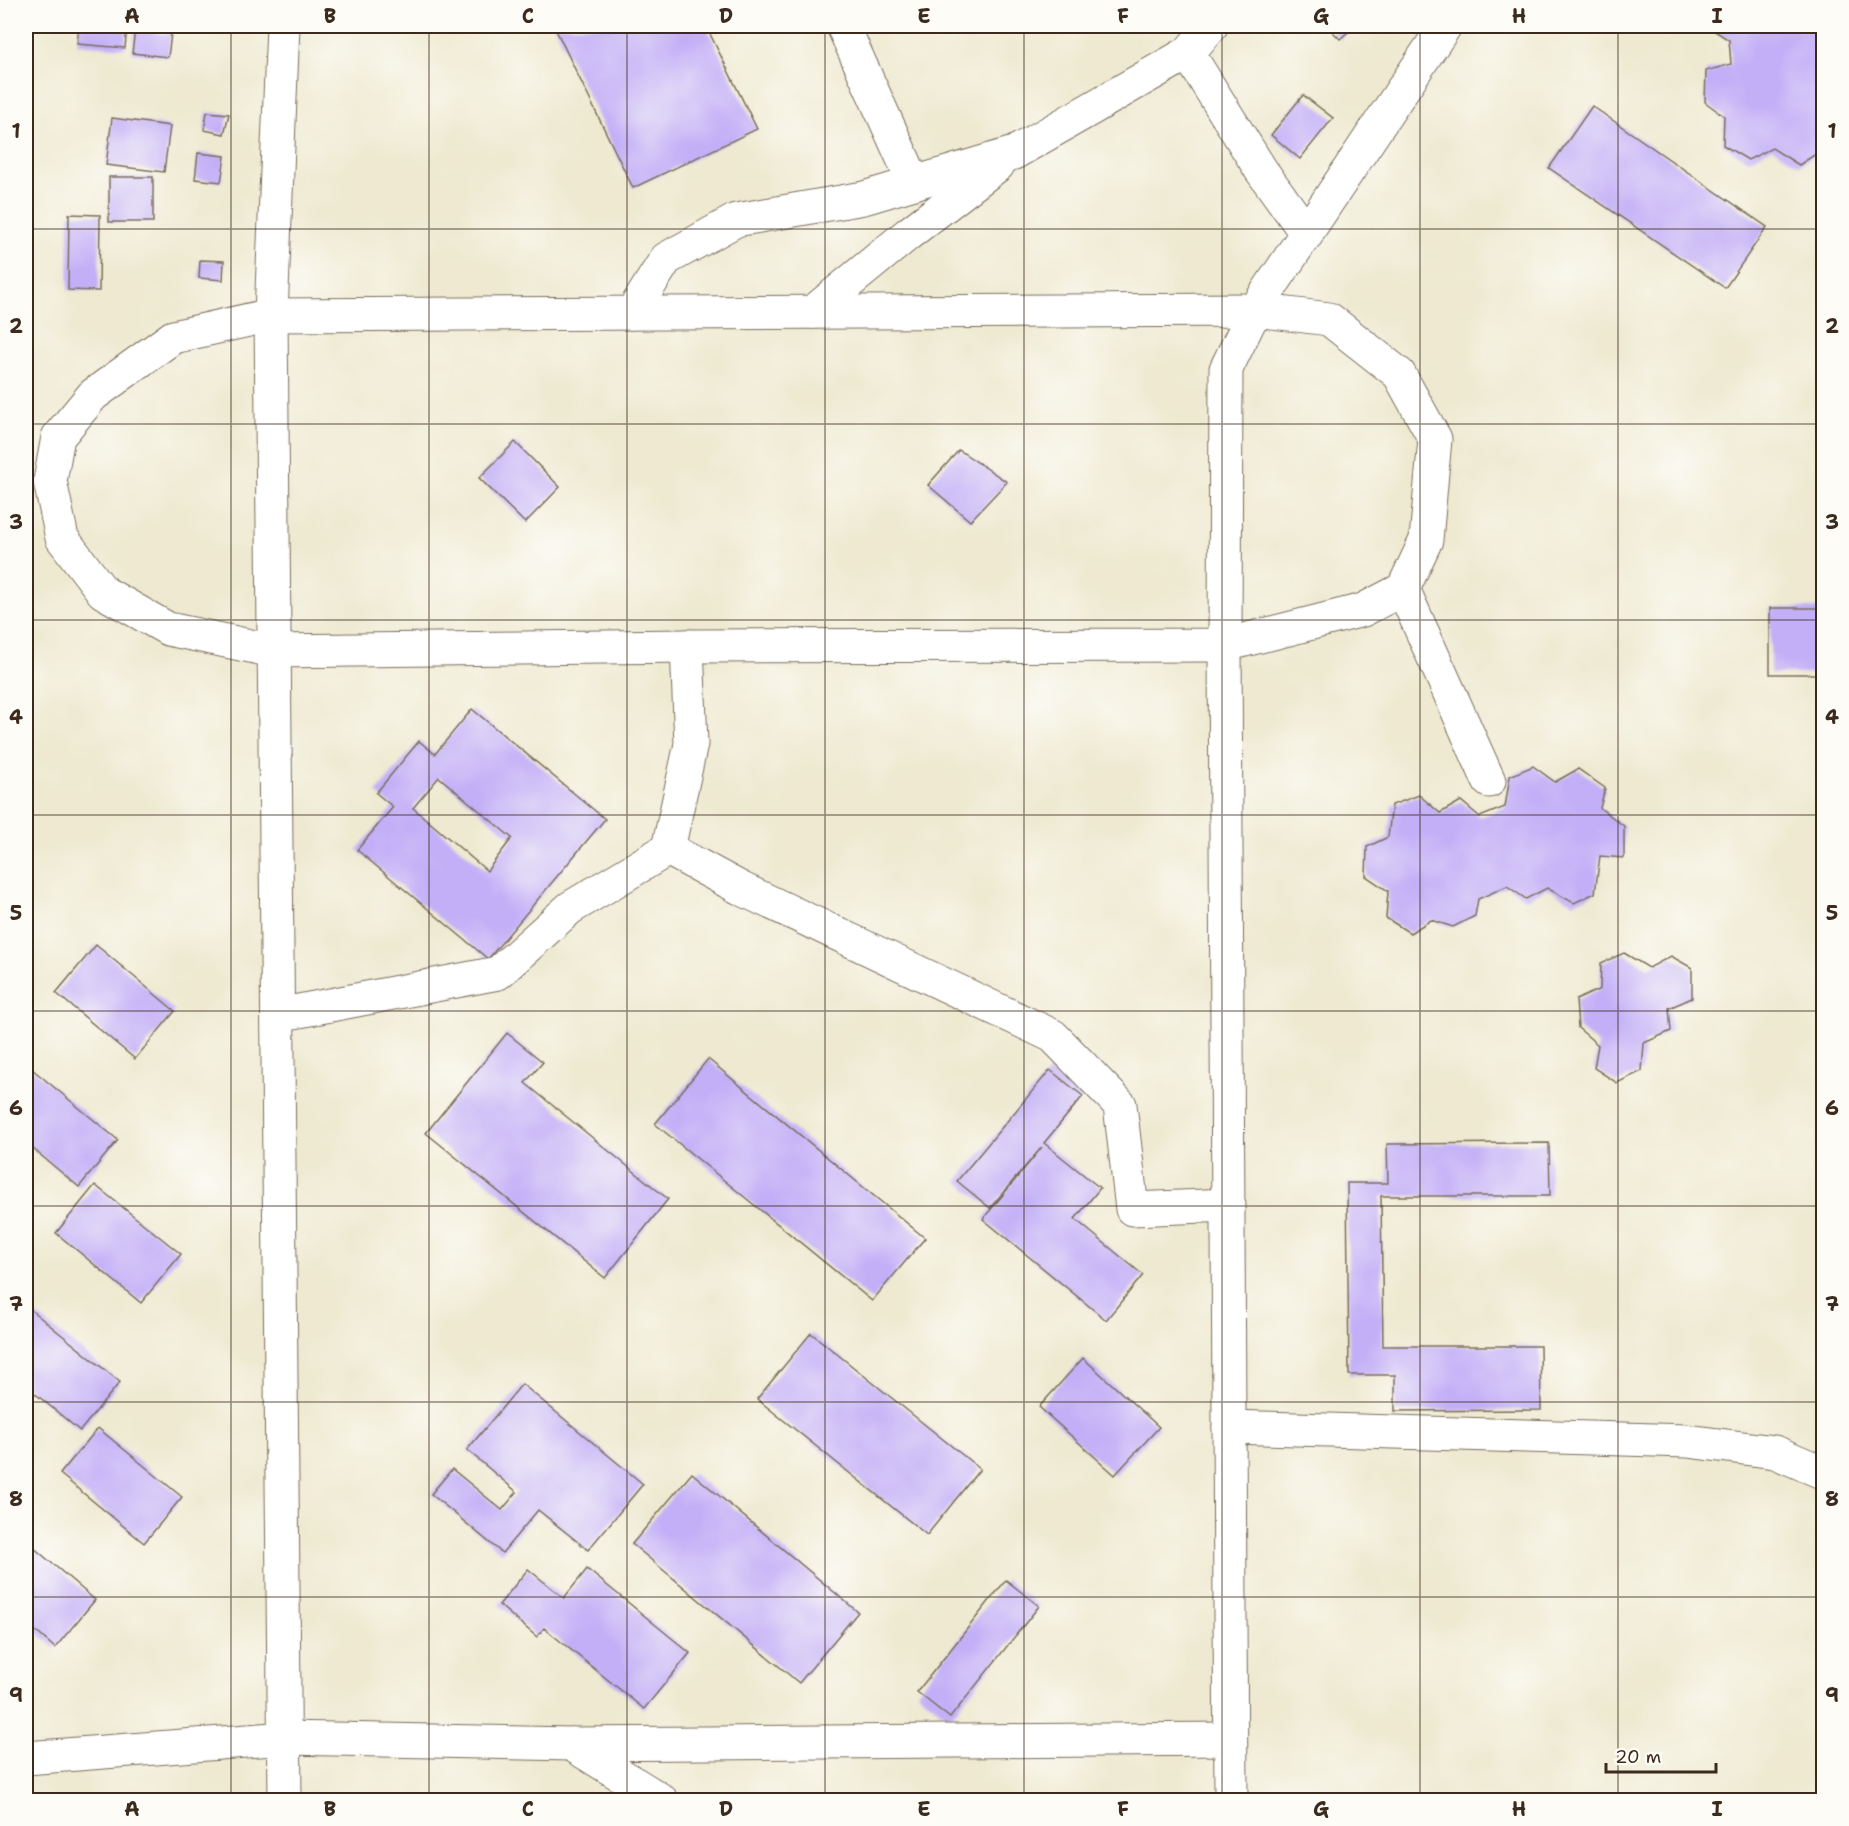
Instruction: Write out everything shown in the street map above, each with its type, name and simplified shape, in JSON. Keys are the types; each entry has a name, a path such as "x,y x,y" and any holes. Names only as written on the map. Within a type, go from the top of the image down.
{"street":[{"path":"283,26 271,315 285,1800"},
{"path":"843,26 914,183"},
{"path":"813,312 908,234 1014,153 1188,53 1211,26"},
{"path":"1231,1800 1225,645 1226,369 1255,310 1445,26"},
{"path":"1188,53 1261,170 1306,234"},
{"path":"632,313 666,259 736,220 864,198 1014,153"},
{"path":"1255,310 1329,319 1399,374 1435,439 1426,540 1403,589 1363,610 1225,645 687,646 274,651 168,629 103,592 62,538 38,481 58,437 93,395 173,337 271,315 632,313 1255,310"},
{"path":"1403,589 1489,781"},
{"path":"278,1015 498,973 570,908 668,849 691,744 687,646"},
{"path":"668,849 740,888 1053,1036 1120,1105 1132,1209 1229,1205"},
{"path":"1229,1426 1687,1441 1775,1452 1824,1473"},
{"path":"26,1758 285,1738 571,1744 1230,1739"},
{"path":"571,1744 661,1800"}],"building":[{"path":"79,26 127,26 125,48 77,44"},
{"path":"554,26 706,26 757,129 633,188"},
{"path":"1327,26 1355,26 1340,39"},
{"path":"1707,26 1824,26 1824,97 1819,152 1799,165 1772,148 1748,160 1723,145 1724,116 1705,102 1706,71 1731,64 1729,40"},
{"path":"135,30 171,34 168,57 132,53"},
{"path":"1303,95 1333,118 1300,159 1271,135"},
{"path":"1592,106 1767,227 1725,288 1549,168"},
{"path":"207,112 229,114 224,134 204,130"},
{"path":"112,118 170,126 164,172 106,165"},
{"path":"198,153 225,156 221,182 195,179"},
{"path":"109,177 153,177 153,222 109,222"},
{"path":"69,214 100,215 99,291 68,290"},
{"path":"200,260 224,261 223,280 199,278"},
{"path":"26,342 33,354 26,370"},
{"path":"515,442 560,487 525,523 479,478"},
{"path":"959,450 1007,482 970,521 928,485"},
{"path":"1770,608 1824,608 1824,674 1770,674"},
{"path":"472,709 605,819 488,959 357,850 393,807 376,793 419,741 435,754","holes":["439,777 512,838 487,871 413,808"]},
{"path":"1533,766 1555,782 1578,769 1605,788 1600,808 1624,826 1624,858 1600,856 1595,893 1574,903 1547,888 1526,899 1507,886 1478,899 1475,916 1453,927 1431,920 1410,933 1386,918 1388,891 1366,876 1367,847 1388,837 1392,805 1419,795 1440,813 1461,801 1480,817 1505,807 1510,776"},
{"path":"96,945 175,1011 135,1059 56,993"},
{"path":"1624,953 1649,968 1671,956 1692,968 1692,998 1669,1008 1671,1031 1644,1043 1642,1071 1617,1083 1594,1068 1598,1045 1578,1028 1576,1000 1600,989 1601,963"},
{"path":"507,1033 543,1062 525,1083 668,1199 605,1278 426,1133"},
{"path":"708,1059 925,1238 872,1301 655,1124"},
{"path":"26,1064 118,1140 79,1187 26,1143"},
{"path":"1050,1070 1083,1096 1044,1143 1100,1188 1075,1219 1143,1275 1106,1320 983,1219 1042,1147 990,1208 957,1181"},
{"path":"1549,1143 1550,1196 1381,1196 1383,1346 1540,1346 1541,1410 1395,1411 1395,1375 1349,1375 1347,1183 1388,1183 1387,1144"},
{"path":"95,1185 181,1254 141,1303 56,1233"},
{"path":"26,1306 120,1382 80,1431 26,1386"},
{"path":"811,1333 980,1469 927,1535 757,1399"},
{"path":"1083,1358 1159,1427 1115,1475 1039,1407"},
{"path":"522,1384 643,1484 588,1550 538,1510 502,1553 431,1494 452,1469 502,1510 517,1492 467,1450"},
{"path":"98,1428 182,1497 144,1543 60,1474"},
{"path":"692,1473 858,1612 799,1683 632,1544"},
{"path":"26,1541 95,1600 55,1648 26,1623"},
{"path":"528,1569 564,1598 587,1569 690,1653 644,1709 544,1628 537,1637 499,1605"},
{"path":"1006,1580 1039,1606 950,1718 917,1692"}]}
